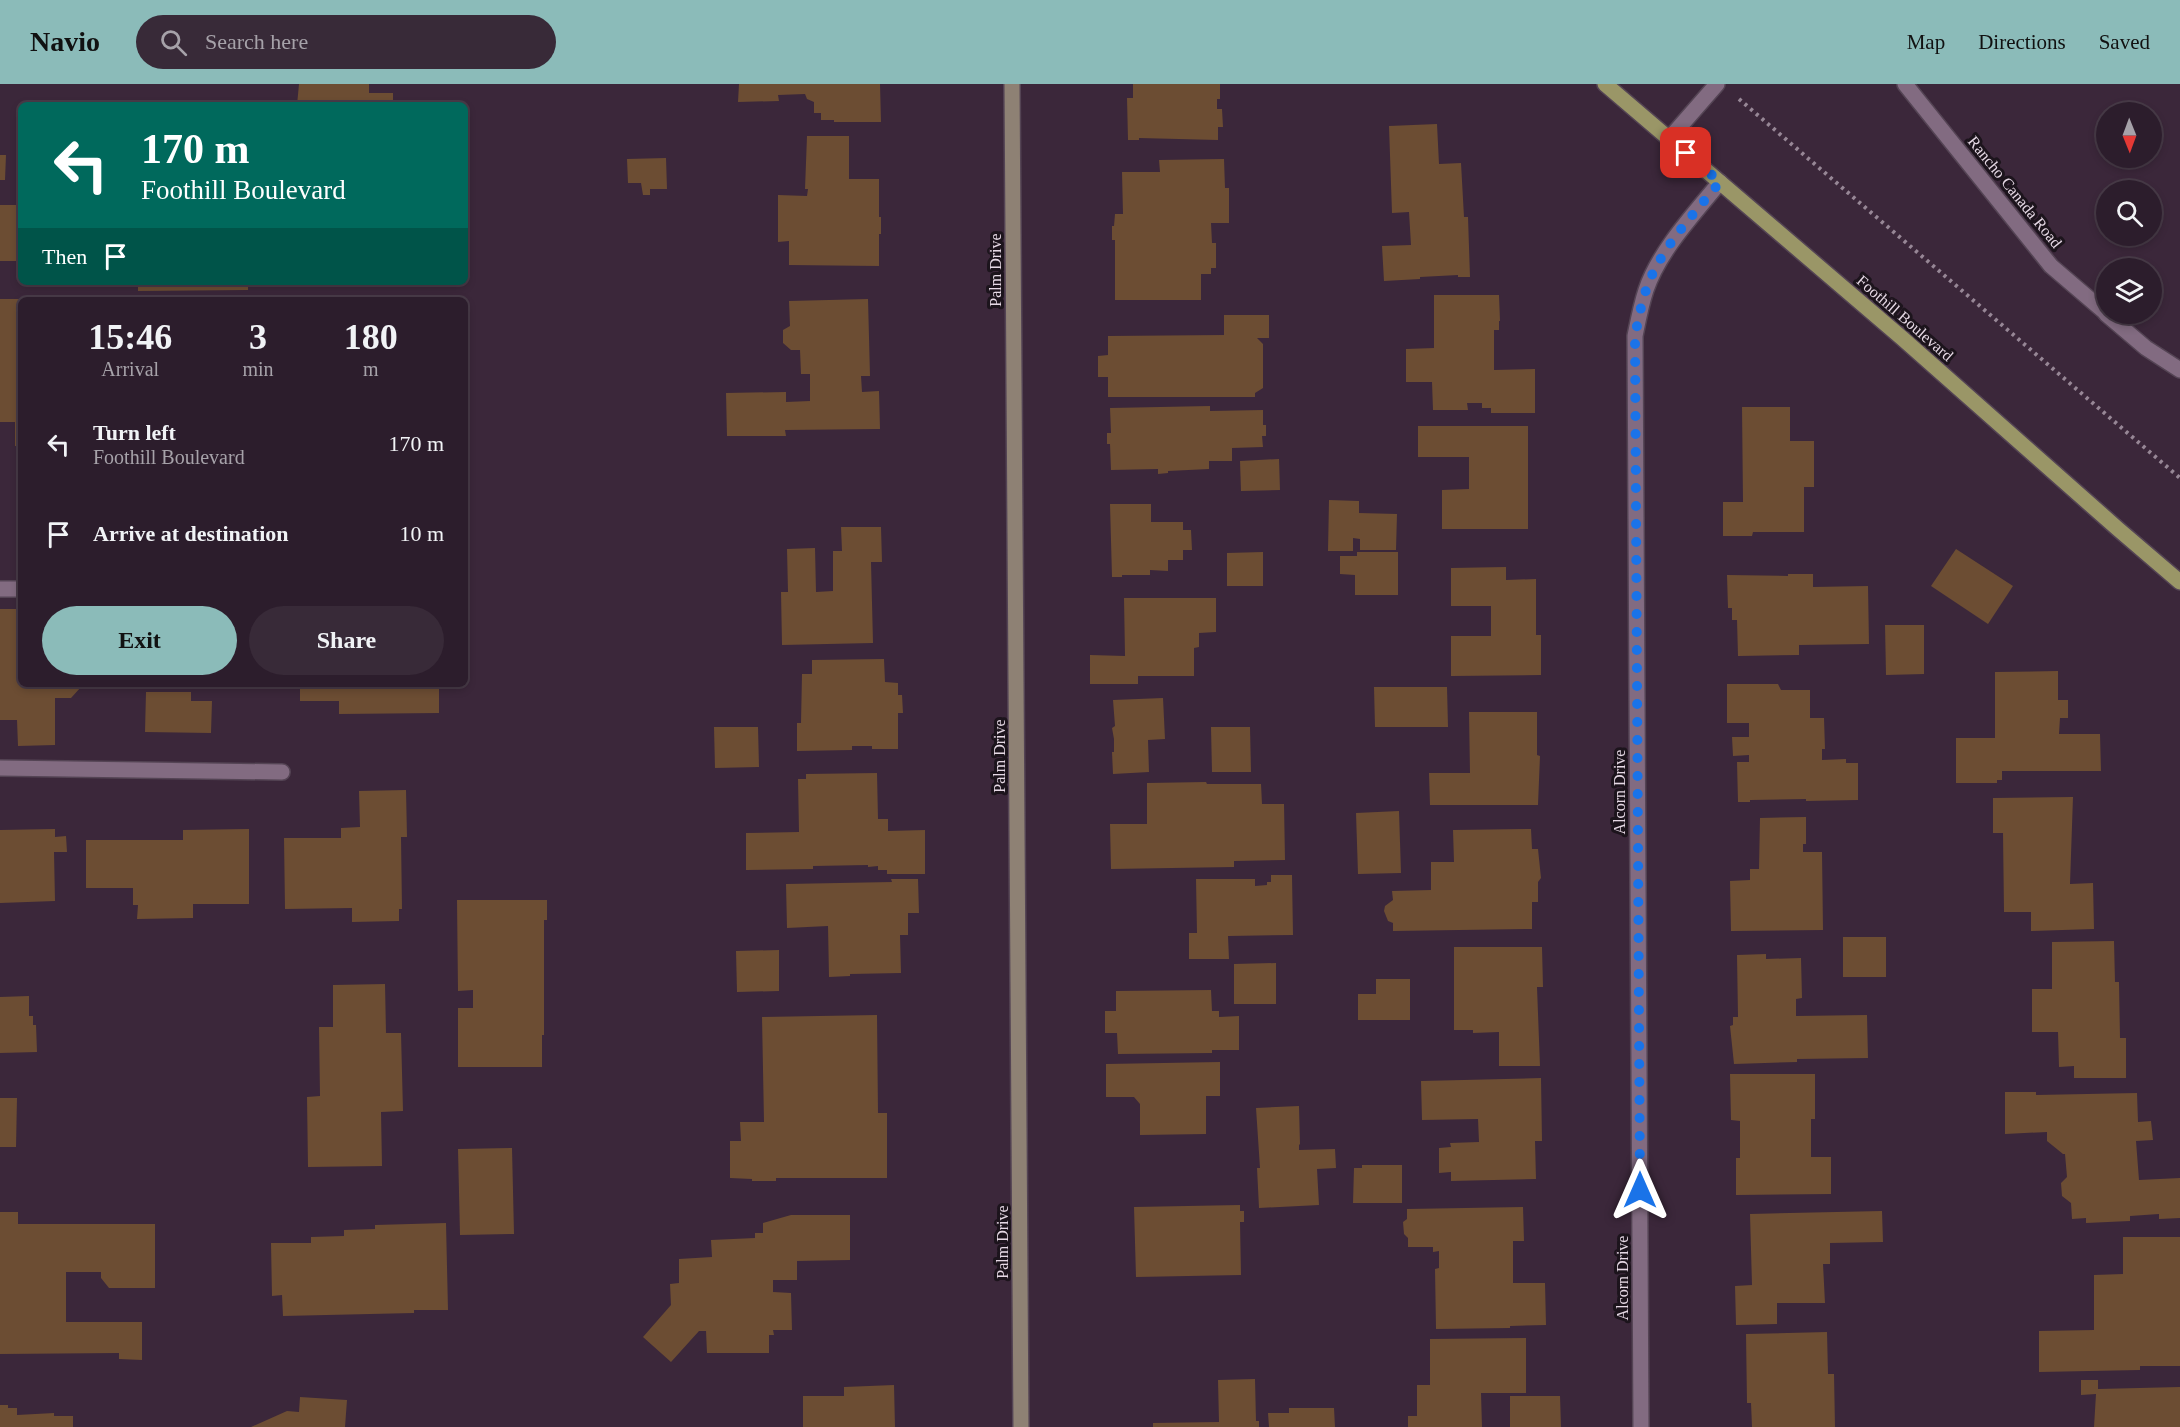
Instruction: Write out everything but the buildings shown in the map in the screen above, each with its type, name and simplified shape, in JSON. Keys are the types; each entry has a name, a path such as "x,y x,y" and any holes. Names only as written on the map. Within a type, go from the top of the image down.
{"main road":[{"name":"Foothill Boulevard","path":"1605,84 1902,338 2118,530 2180,582"}],"street":[{"name":"Palm Drive","path":"1012,84 1022,1427"},
{"name":"Rancho Canada Road","path":"1905,84 2051,266 2096,304"},
{"path":"1670,139 1724,88"},
{"name":"Alcorn Drive","path":"1641,1427 1635,336 1646,289 1655,270 1674,240 1720,182"},
{"name":"Rancho Canada Road","path":"2119,324 2146,348 2180,370"},
{"path":"0,589 18,590"},
{"path":"0,768 282,772"}],"path":[{"path":"1724,88 2180,478"}],"route":[{"path":"1640,1190 1635,336 1646,289 1655,270 1674,240 1720,182 1686,153"}]}
